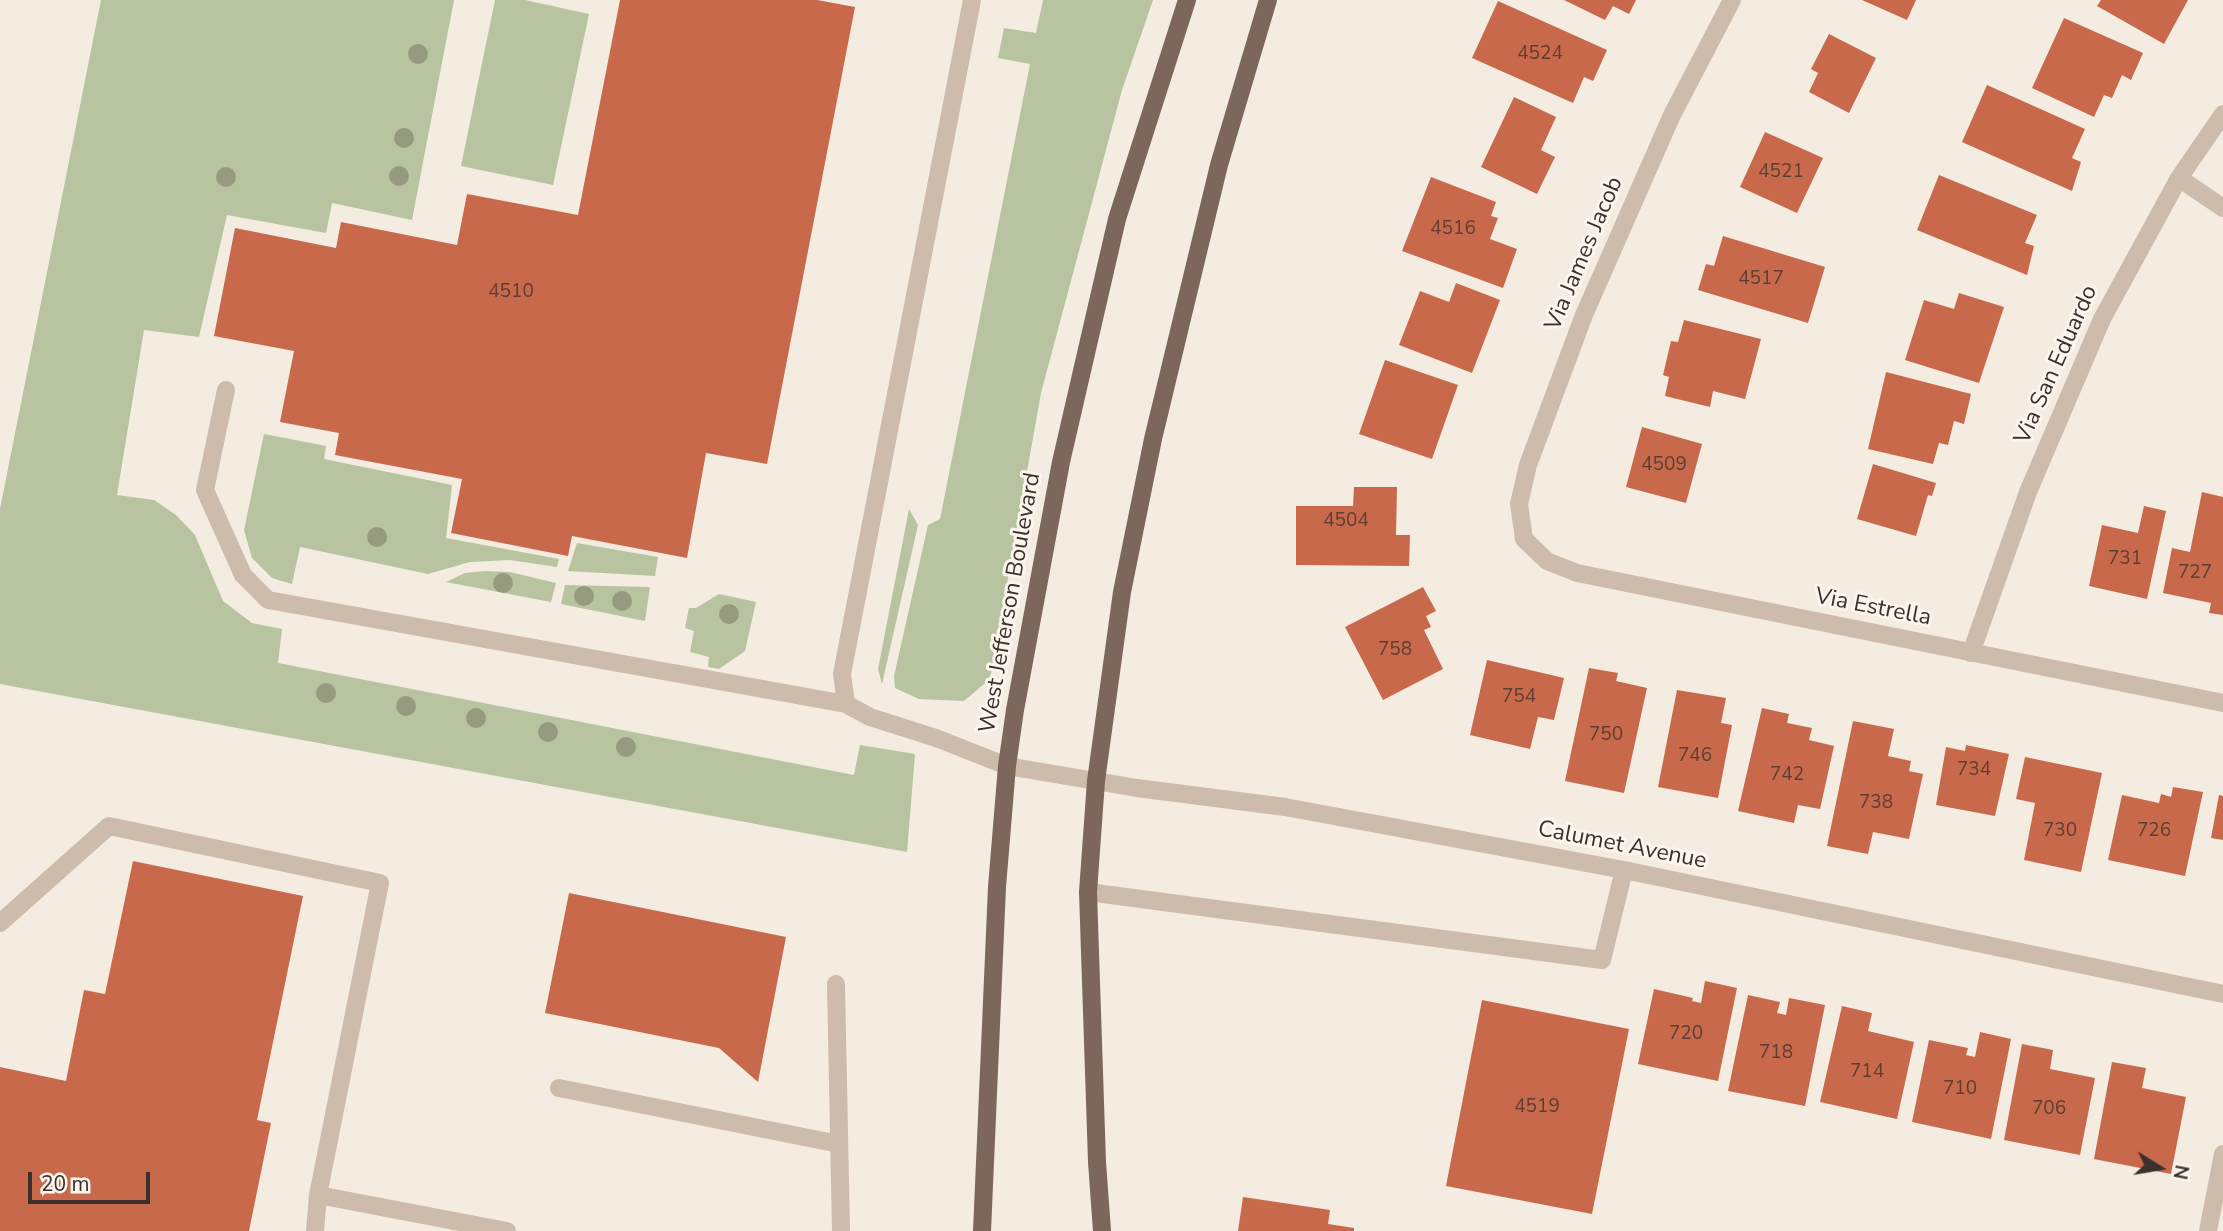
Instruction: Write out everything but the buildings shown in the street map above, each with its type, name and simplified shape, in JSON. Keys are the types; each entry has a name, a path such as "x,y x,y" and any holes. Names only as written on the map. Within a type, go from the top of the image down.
{"main road":[{"name":"West Jefferson Boulevard","path":"982,1231 996,900 1007,766 1022,669 1061,462 1117,219 1187,0"},
{"path":"1102,1231 1097,1162 1088,892 1096,781 1122,592 1153,439 1219,165 1268,0"}],"street":[{"path":"846,704 842,674 972,0"},
{"name":"Via James Jacob","path":"1524,539 1519,503 1528,465 1584,315 1672,115 1732,0"},
{"name":"Via San Eduardo","path":"1971,653 2028,492 2102,319 2179,178 2223,114"},
{"path":"2179,178 2223,208"},
{"name":"Calumet Avenue","path":"226,390 205,490 243,575 268,600 846,704 870,717 936,738 1007,766 1285,807 1624,870 2223,994"},
{"name":"Via Estrella","path":"1524,539 1547,561 1577,573 2223,703"},
{"path":"0,923 109,827 380,883 318,1195 315,1231"},
{"path":"1088,892 1602,960 1624,870"},
{"path":"836,984 841,1231"},
{"path":"559,1088 839,1144"},
{"path":"2208,1231 2223,1154"},
{"path":"318,1195 507,1231"}],"green space":[{"path":"101,0 454,0 412,220 332,203 326,233 227,215 199,337 144,330 117,495 154,500 176,515 195,535 223,601 252,623 282,629 278,663 854,775 860,745 915,754 907,852 0,684 0,509"},
{"path":"495,0 525,0 589,14 553,185 461,166"},
{"path":"1043,0 1153,0 1122,90 1041,393 990,679 964,701 919,699 895,688 894,676 928,525 940,519 1030,64 998,58 1004,28 1036,33"},
{"path":"264,434 326,446 324,459 452,485 446,538 559,559 557,567 510,560 470,562 428,574 300,547 292,584 272,578 252,558 244,530"},
{"path":"909,509 918,525 882,684 878,669"},
{"path":"577,543 658,557 655,576 568,571"},
{"path":"510,572 556,583 551,602 446,582 465,573"},
{"path":"565,585 650,587 645,621 561,604"},
{"path":"719,594 756,602 745,651 719,669 708,667 709,657 690,652 694,631 685,628 689,608 696,608"}]}
